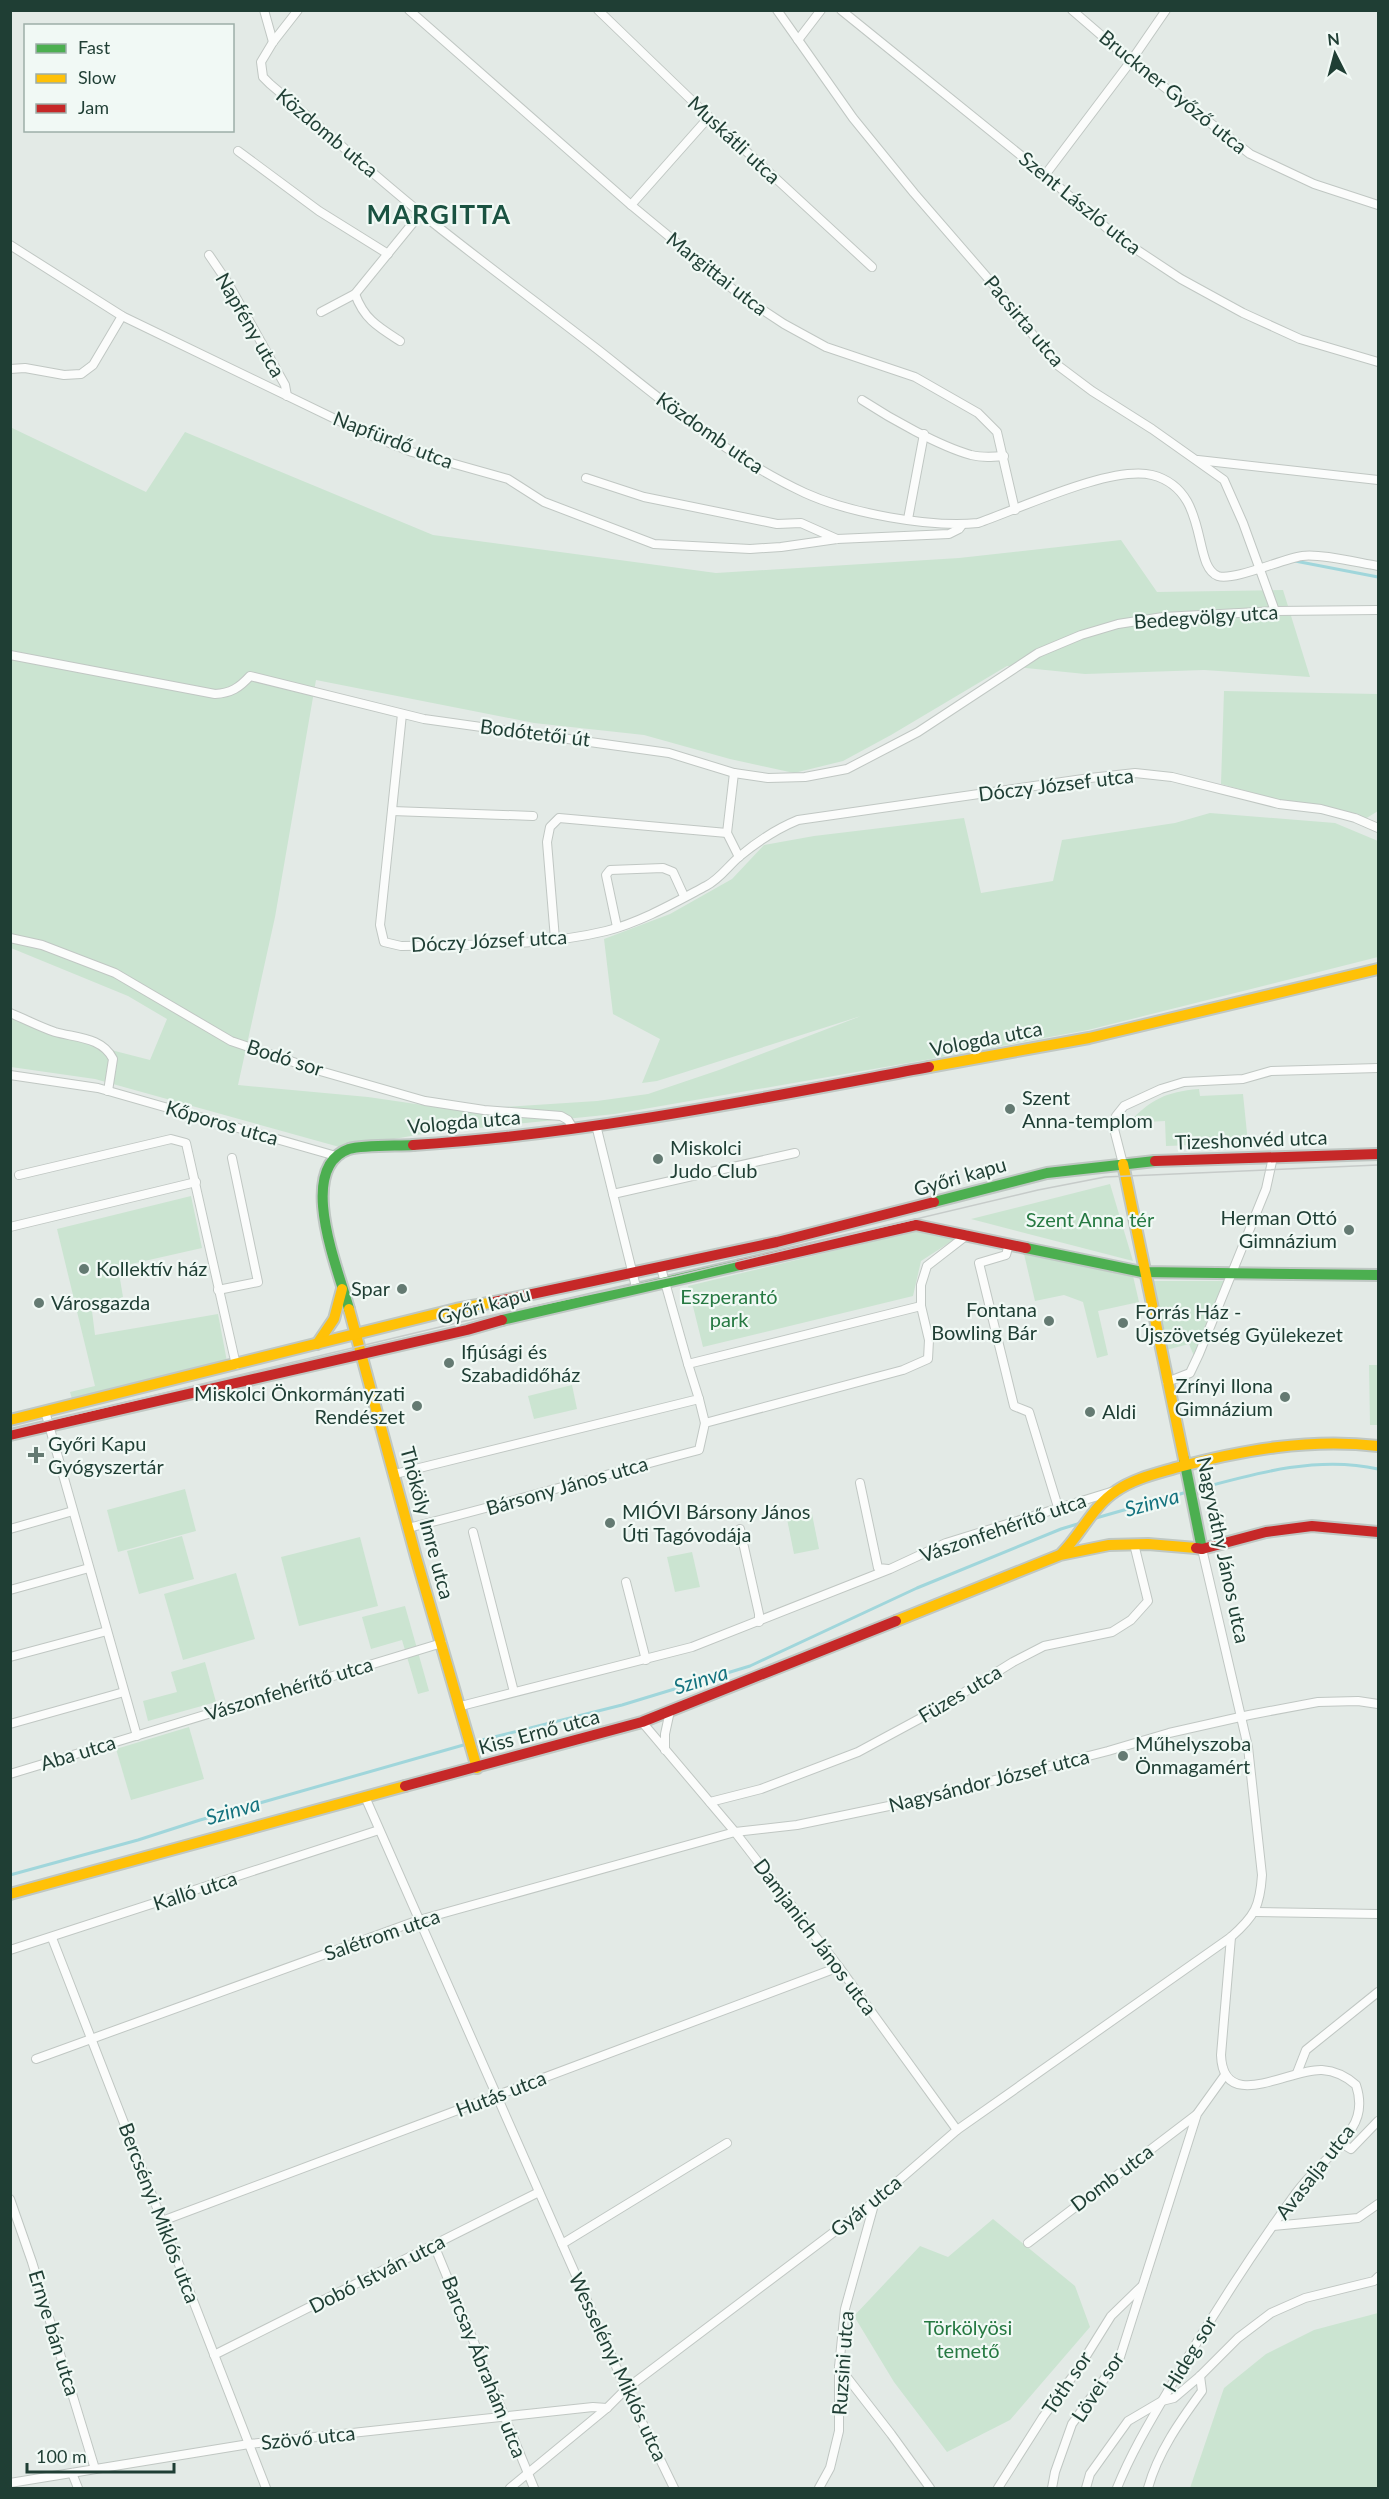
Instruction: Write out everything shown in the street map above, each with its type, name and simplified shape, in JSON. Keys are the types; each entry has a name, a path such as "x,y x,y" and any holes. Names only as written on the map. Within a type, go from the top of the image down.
{"street":[{"path":"264,10 273,42"},
{"name":"Margittai utca","path":"409,10 631,205 741,295 784,324 826,347 915,377 978,413 997,432 1015,510"},
{"name":"Muskátli utca","path":"598,10 709,117 872,267"},
{"name":"Pacsirta utca","path":"777,10 853,118 992,283 1056,364 1224,480 1275,611"},
{"path":"798,40 821,10"},
{"name":"Szent László utca","path":"841,10 1045,175 1116,236 1181,279 1243,313 1300,339 1378,362"},
{"name":"Bruckner Győző utca","path":"1072,10 1131,61 1250,154 1314,184 1378,205"},
{"path":"1045,175 1131,61 1166,10"},
{"path":"273,42 296,13"},
{"name":"Közdomb utca","path":"273,42 261,62 264,77 270,84 421,213 690,421 763,472 808,494 856,509 908,519 962,525 978,524 1065,490 1110,477 1132,472 1151,474 1168,481 1182,494 1194,514 1205,561 1213,573 1219,577 1259,569 1305,555 1378,566"},
{"path":"631,205 709,117"},
{"path":"238,150 319,210 388,254"},
{"path":"321,312 355,294 421,213"},
{"name":"Napfürdő utca","path":"10,246 123,316 360,431 412,452 508,479 544,502 654,544 750,549 837,539 949,534 962,525"},
{"name":"Napfény utca","path":"209,255 285,385 287,396"},
{"path":"355,294 361,310 378,327 400,340"},
{"path":"10,369 25,368 64,375 81,374 93,365 123,316"},
{"path":"862,400 924,434 971,455 988,458 1004,456"},
{"path":"908,519 924,434"},
{"path":"1196,459 1378,480"},
{"name":"Napfürdő utca","path":"586,478 644,497 777,524 801,523 837,539"},
{"name":"Bedegvölgy utca","path":"1038,652 1081,635 1118,624 1163,617 1275,611 1378,609"},
{"name":"Bodótetői út","path":"10,655 215,694 228,693 238,688 250,676 424,719 669,753 734,773 768,778 806,777 847,768 918,732 1038,652"},
{"name":"Dóczy József utca","path":"402,714 380,926 384,942 400,946 555,939 617,927 637,921 708,885 774,830 798,820 1090,778 1135,773 1172,777 1279,804 1321,809 1355,818 1378,828"},
{"path":"734,773 727,833 739,857"},
{"path":"392,811 533,816"},
{"path":"555,939 547,842 550,827 559,818 727,833"},
{"path":"617,927 606,875 610,870 663,868 673,872 684,896"},
{"name":"Bodó sor","path":"10,938 42,945 116,973 231,1041 320,1071 425,1101 484,1110 561,1116 568,1120 573,1128"},
{"name":"Vologda utca","path":"336,1156 350,1149 463,1142 660,1117 1089,1038 1378,969"},
{"path":"10,1013 53,1031 92,1040 103,1046 113,1059 108,1091"},
{"path":"1123,1164 1113,1125 1116,1116 1124,1106 1161,1089 1184,1082 1243,1079 1271,1071 1378,1068"},
{"name":"Kőporos utca","path":"10,1075 108,1091 336,1156"},
{"path":"596,1125 636,1287"},
{"name":"Kőporos utca","path":"19,1174 171,1139 186,1143 236,1365"},
{"path":"613,1194 795,1153"},
{"name":"Tizeshonvéd utca","path":"1123,1164 1378,1154"},
{"name":"Thököly Imre utca","path":"336,1156 324,1176 321,1190 322,1211 363,1354 408,1528 477,1768"},
{"path":"1167,1382 1190,1373 1199,1354 1266,1189 1273,1157"},
{"name":"Kőporos utca","path":"219,1290 258,1282 232,1158"},
{"name":"Győri kapu","path":"10,1420 456,1309 661,1268 904,1211 1047,1173 1123,1164"},
{"name":"Nagyváthy János utca","path":"1123,1164 1142,1272 1248,1747 1262,1875 1261,1895 1255,1912"},
{"path":"10,1227 196,1182"},
{"name":"Győri kapu","path":"10,1435 363,1354 636,1287 916,1225 967,1235"},
{"path":"661,1268 705,1423 903,1370 928,1359 929,1340 921,1306 921,1285 927,1266 967,1235 1142,1272 1378,1275"},
{"path":"1009,1244 1006,1255 980,1263 1014,1406 1029,1412 1058,1508"},
{"name":"Thököly Imre utca","path":"317,1345 331,1329 338,1312 343,1287"},
{"path":"688,1364 921,1306"},
{"path":"395,1474 699,1399"},
{"name":"Aba utca","path":"10,1774 137,1736 45,1411"},
{"name":"Bársony János utca","path":"408,1528 552,1492 613,1472 699,1450 705,1423"},
{"name":"Kiss Ernő utca","path":"1060,1555 1075,1542 1105,1501 1131,1482 1187,1472 1283,1446 1322,1442 1378,1446"},
{"path":"860,1483 878,1568 890,1569"},
{"name":"Vászonfehérítő utca","path":"461,1706 692,1647 890,1569 946,1543 1117,1491"},
{"path":"10,1529 73,1512"},
{"name":"Kiss Ernő utca","path":"10,1894 366,1799 642,1722 1060,1555 1109,1545 1134,1544 1202,1549 1266,1532 1312,1526 1378,1532"},
{"path":"740,1529 759,1622"},
{"path":"473,1532 514,1692"},
{"name":"Füzes utca","path":"710,1802 761,1789 858,1752 934,1711 1013,1662 1044,1646 1112,1632 1131,1620 1148,1601 1134,1544"},
{"path":"10,1590 89,1568"},
{"path":"626,1582 646,1659"},
{"path":"10,1657 107,1631"},
{"name":"Vászonfehérítő utca","path":"137,1736 442,1643"},
{"path":"10,1724 124,1692"},
{"name":"Nagysándor József utca","path":"735,1832 797,1825 913,1801 1108,1751 1169,1732 1241,1717 1318,1702 1358,1701 1378,1704"},
{"path":"666,1750 665,1734 670,1711"},
{"name":"Damjanich János utca","path":"642,1722 735,1832 839,1967 957,2130"},
{"name":"Wesselényi Miklós utca","path":"366,1799 626,2389 674,2488"},
{"name":"Kalló utca","path":"10,1950 379,1830"},
{"name":"Salétrom utca","path":"36,2059 419,1920 735,1832"},
{"path":"1378,1914 1255,1912 1231,1936 1221,2055 1221,2067 1225,2075 1231,2082 1250,2086 1297,2073 1306,2050 1378,1992"},
{"name":"Gyár utca","path":"510,2488 607,2408 626,2389 875,2201 957,2130 1231,1936"},
{"name":"Bercsényi Miklós utca","path":"52,1938 266,2488"},
{"name":"Hutás utca","path":"162,2221 839,1967"},
{"name":"Avasalja utca","path":"1273,2226 1298,2191 1353,2127 1360,2108 1360,2096 1356,2085 1337,2072 1320,2070 1297,2073"},
{"name":"Domb utca","path":"1028,2243 1197,2114 1225,2075"},
{"name":"Domb utca","path":"1143,2285 1197,2114"},
{"path":"1341,2143 1351,2149 1378,2121"},
{"path":"562,2244 727,2143"},
{"name":"Dobó István utca","path":"214,2355 539,2192"},
{"name":"Ernye bán utca","path":"10,2199 32,2262 95,2469"},
{"name":"Ruzsini utca","path":"819,2488 830,2468 839,2431 838,2367 844,2309 875,2201"},
{"path":"1273,2226 1358,2218 1378,2204"},
{"path":"855,2216 868,2224"},
{"name":"Hideg sor","path":"1117,2488 1162,2401 1212,2316 1273,2226"},
{"name":"Barcsay Ábrahám utca","path":"434,2245 534,2488"},
{"path":"1086,2488 1090,2474 1128,2421 1162,2401 1174,2398 1238,2338 1271,2313 1305,2298 1374,2282 1378,2277"},
{"name":"Tóth sor","path":"998,2488 1078,2370 1111,2316 1143,2285"},
{"name":"Lövei sor","path":"1052,2488 1055,2472 1072,2424 1120,2357 1143,2285"},
{"path":"838,2367 930,2488"},
{"path":"1148,2488 1153,2471 1176,2428 1202,2391 1200,2376"},
{"name":"Szövő utca","path":"10,2483 249,2444 607,2408"},
{"path":"72,2473 78,2488"}],"green space":[{"path":"10,427 146,492 185,432 433,535 716,573 959,558 1121,540 1157,592 1283,590 1310,677 1204,670 1085,674 1007,666 843,761 794,773 730,759 644,735 534,723 316,680 275,917 238,1085 368,1097 457,1110 597,1101 648,1094 719,1070 861,1016 657,1081 642,1083 660,1039 613,1014 604,939 670,914 732,879 764,845 814,836 964,818 981,893 1053,881 1062,840 1175,823 1210,813 1335,823 1378,841 1378,957 1088,1030 931,1059 615,1114 428,1133 343,1148 95,1079 11,1067 11,1016 72,1040 150,1060 167,1019 128,996 11,948"},
{"path":"1224,691 1378,694 1378,811 1365,819 1279,800 1221,784"},
{"path":"1199,1089 1200,1096 1243,1094 1248,1143 1166,1146 1165,1121 1128,1123 1144,1108 1160,1098 1177,1092"},
{"name":"Szent Anna tér","path":"1110,1184 1133,1261 971,1219"},
{"path":"191,1196 202,1248 118,1267 123,1297 92,1311 95,1335 218,1314 228,1367 72,1399 70,1392 95,1386 57,1229"},
{"name":"Eszperantó park","path":"920,1230 955,1239 921,1261 913,1296 703,1347 688,1286"},
{"path":"1024,1254 1133,1276 1139,1302 1098,1311 1108,1355 1097,1358 1083,1302 1064,1295 1035,1301"},
{"path":"1150,1281 1226,1281 1194,1356 1189,1344 1166,1350"},
{"path":"1369,1365 1378,1365 1378,1425 1370,1425"},
{"path":"572,1385 577,1409 534,1419 528,1396"},
{"path":"185,1489 196,1531 118,1552 107,1510"},
{"path":"812,1514 819,1549 794,1554 787,1519"},
{"path":"182,1536 194,1579 139,1594 127,1551"},
{"path":"360,1537 378,1606 299,1626 281,1557"},
{"path":"692,1552 700,1587 675,1592 667,1557"},
{"path":"236,1573 255,1639 183,1660 164,1594"},
{"path":"405,1606 429,1691 418,1694 402,1640 371,1649 362,1617"},
{"path":"205,1662 216,1702 148,1721 143,1701 177,1692 171,1672"},
{"path":"189,1727 204,1779 131,1800 116,1749"},
{"name":"Törkölyösi temető","path":"993,2219 1075,2286 1090,2327 1010,2420 947,2452 894,2382 854,2316 920,2246 948,2257"},
{"path":"1378,2313 1378,2488 1190,2488 1224,2388 1266,2354 1314,2330"}],"waterway":[{"path":"1295,561 1378,577"},
{"name":"Szinva","path":"1194,1490 1239,1478 1309,1465 1355,1465 1378,1469"},
{"name":"Szinva","path":"1096,1518 1187,1492"},
{"name":"Szinva","path":"474,1742 622,1705 750,1666 917,1588 1061,1529 1084,1522"},
{"name":"Szinva","path":"10,1875 467,1744"}],"tram line":[{"path":"10,1430 465,1321 676,1276 1038,1190 1105,1177 1378,1165"}],"traffic: fast":[{"path":"349,1309 330,1247 325,1222 323,1198 325,1177 333,1160 349,1149 413,1145"},
{"path":"934,1202 1047,1173 1155,1161"},
{"path":"1026,1248 1142,1272 1378,1275"},
{"path":"502,1320 740,1265"},
{"path":"1184,1459 1202,1549"}],"traffic: slow":[{"path":"929,1067 1089,1038 1378,969"},
{"path":"1123,1164 1184,1459"},
{"path":"317,1344 334,1319 342,1289"},
{"path":"10,1420 456,1309 494,1302"},
{"path":"349,1309 416,1557 477,1768"},
{"path":"1062,1553 1108,1497 1144,1477 1200,1462 1276,1447 1327,1444 1378,1446"},
{"path":"896,1621 1060,1555 1109,1545 1148,1544 1196,1548"},
{"path":"10,1894 405,1786"}],"traffic: jam":[{"path":"413,1145 478,1140 608,1124 929,1067"},
{"path":"1155,1161 1378,1154"},
{"path":"494,1302 777,1242 934,1202"},
{"path":"740,1265 916,1225 1026,1248"},
{"path":"10,1435 502,1320"},
{"path":"1196,1548 1202,1549 1266,1532 1312,1526 1378,1532"},
{"path":"405,1786 642,1722 896,1621"}],"place":[{"name":"Szent Anna-templom","path":"1010,1109"},
{"name":"Miskolci Judo Club","path":"658,1159"},
{"name":"Herman Ottó Gimnázium","path":"1349,1230"},
{"name":"Kollektív ház","path":"84,1269"},
{"name":"Spar","path":"402,1289"},
{"name":"Városgazda","path":"39,1303"},
{"name":"Fontana Bowling Bár","path":"1049,1321"},
{"name":"Forrás Ház - Újszövetség Gyülekezet","path":"1123,1323"},
{"name":"Ifjúsági és Szabadidőház","path":"449,1363"},
{"name":"Zrínyi Ilona Gimnázium","path":"1285,1397"},
{"name":"Miskolci Önkormányzati Rendészet","path":"417,1406"},
{"name":"Aldi","path":"1090,1412"},
{"name":"Győri Kapu Gyógyszertár","path":"36,1455"},
{"name":"MIÓVI Bársony János Úti Tagóvodája","path":"610,1523"},
{"name":"Műhelyszoba Önmagamért","path":"1123,1756"}],"district":[{"name":"MARGITTA","path":"439,215"}]}
